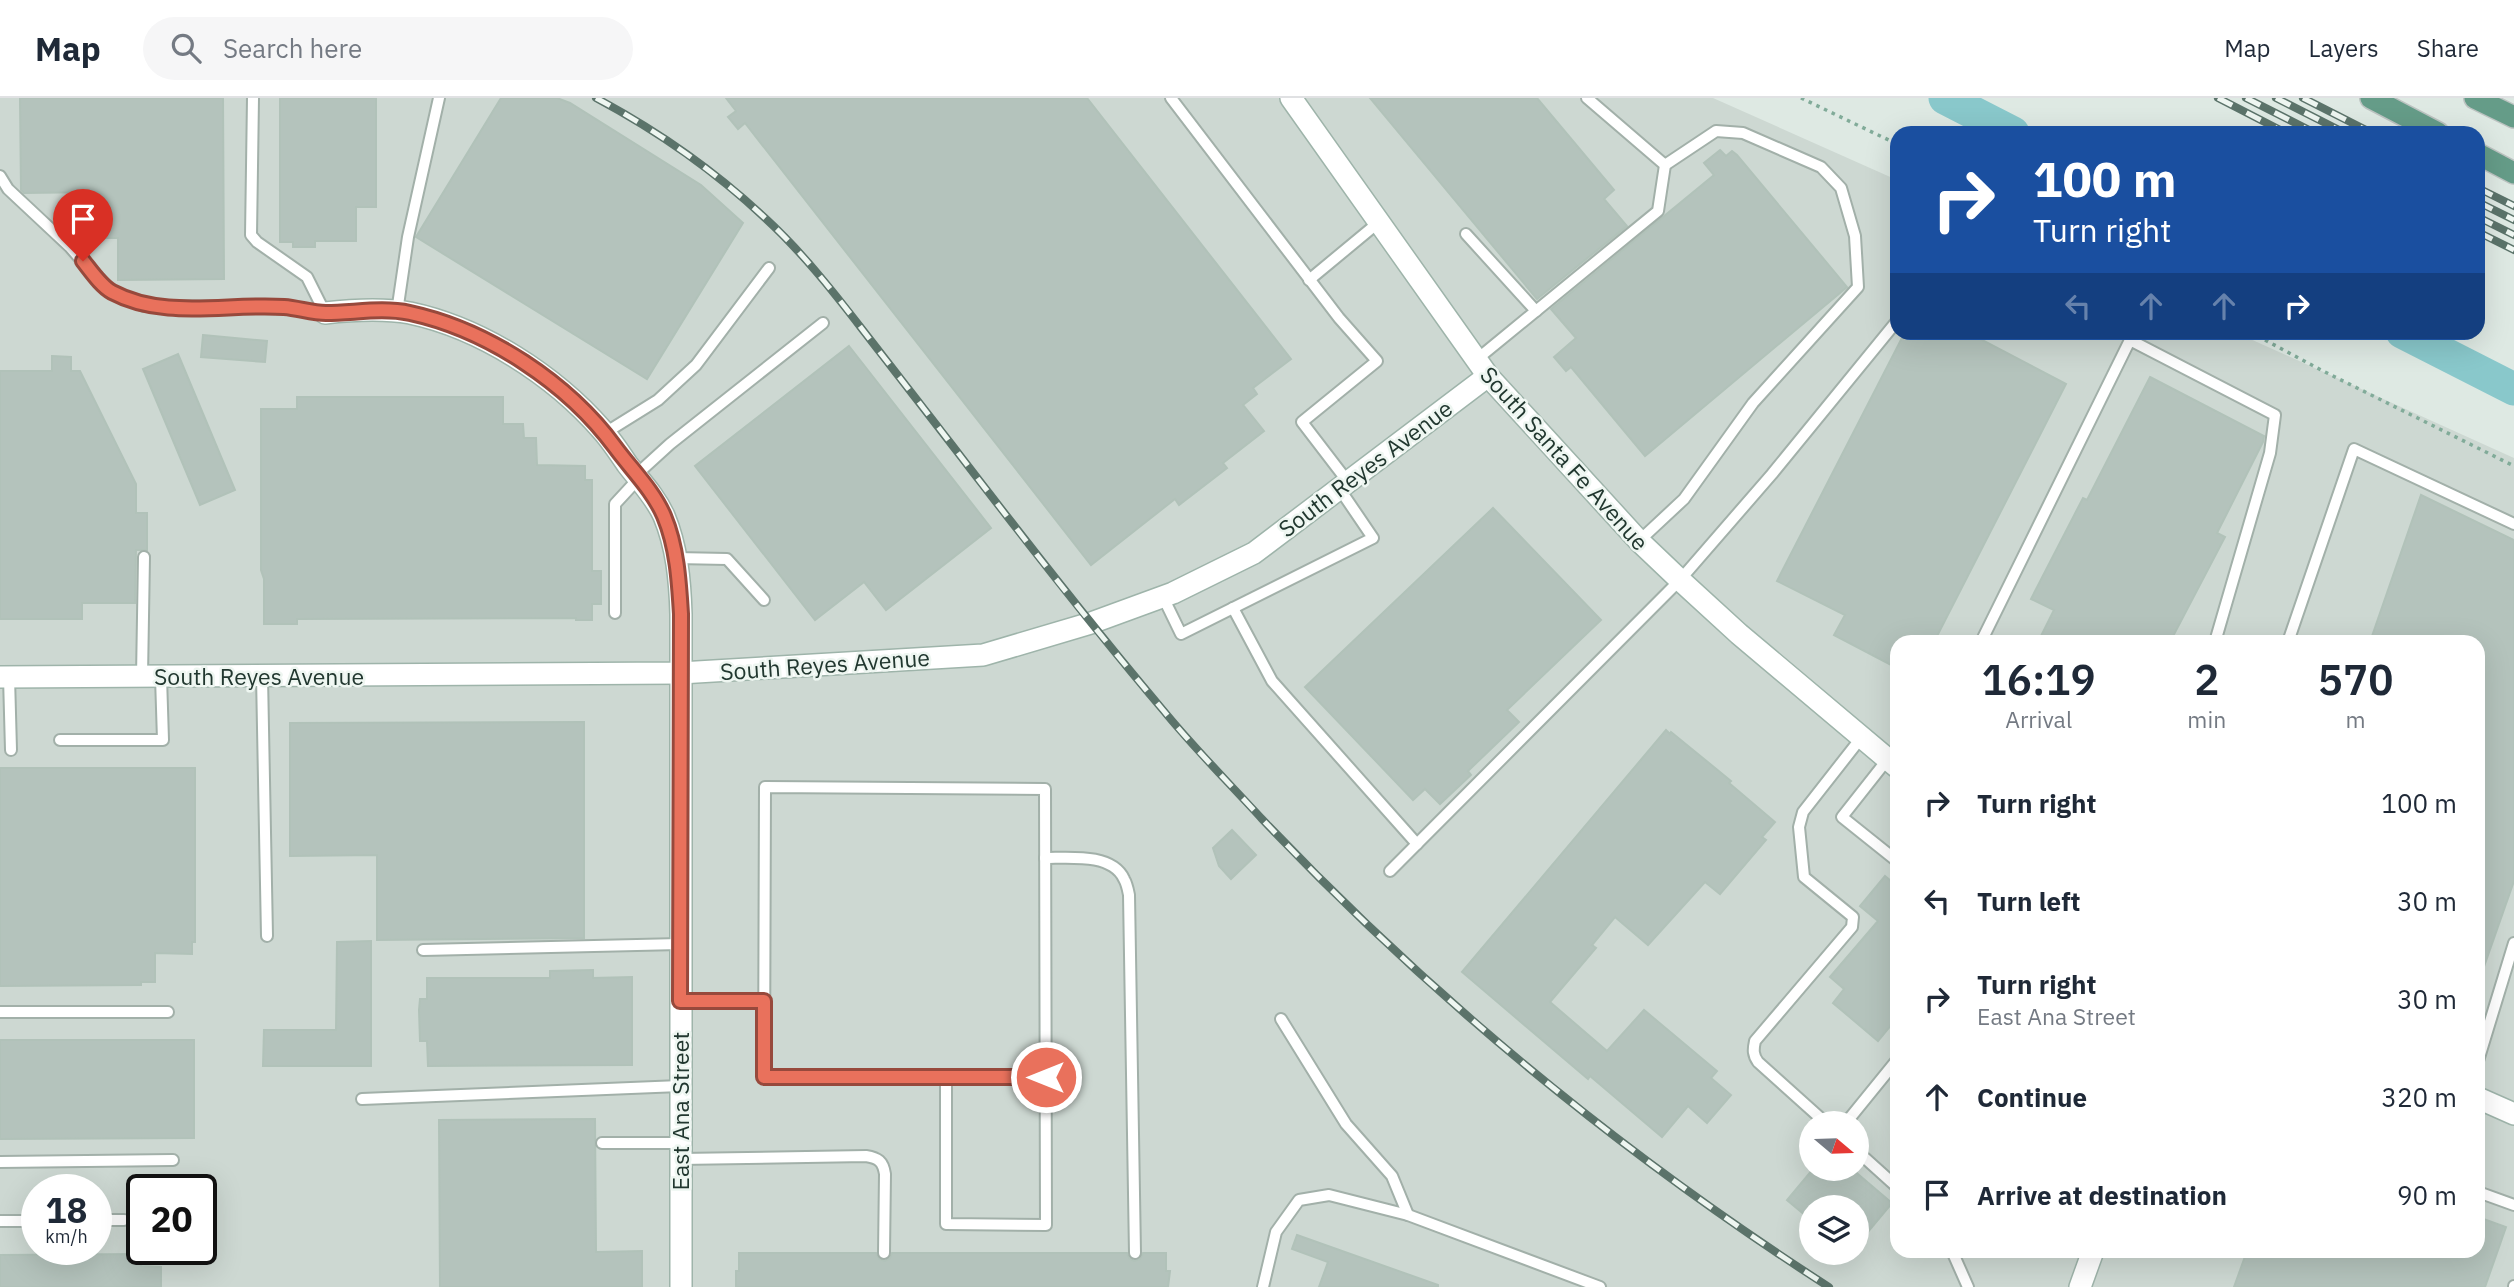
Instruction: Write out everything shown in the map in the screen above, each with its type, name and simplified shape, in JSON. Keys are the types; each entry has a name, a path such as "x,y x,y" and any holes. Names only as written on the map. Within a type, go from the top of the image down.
{"main road":[{"path":"2371,98 2425,126"},
{"path":"2475,98 2514,117"},
{"path":"2485,158 2514,173"}],"street":[{"name":"South Santa Fe Avenue","path":"1291,98 1482,368 1639,541 1680,580 1890,761"},
{"name":"East Ana Street","path":"325,313 352,310 397,312 440,322 502,350 541,375 572,400 605,433 663,515 676,558 681,614 681,1287"},
{"name":"South Reyes Avenue","path":"5,677 680,673 983,655 1091,623 1163,597 1254,553 1344,485 1482,368"},
{"path":"2485,1101 2514,1114"},
{"path":"2080,1287 2090,1258"}],"lane":[{"path":"253,98 250,235 306,277 325,313"},
{"path":"397,312 408,237 439,98"},
{"path":"1163,597 1181,634 1373,538 1344,485 1302,422 1377,361 1339,318 1171,98"},
{"path":"1587,98 1665,165"},
{"path":"1482,368 1536,311 1658,211 1665,165 1716,131 1743,133 1821,167 1841,188 1855,236 1858,286 1753,403 1684,499 1639,541"},
{"path":"0,176 8,189 70,247 108,291 144,306 283,307 325,313"},
{"path":"1309,279 1379,222"},
{"path":"1466,234 1536,311"},
{"path":"605,433 658,400 696,365 769,268"},
{"path":"615,613 615,504 670,444 823,323"},
{"path":"1390,871 1680,580 1772,474 1890,330"},
{"path":"1984,635 2130,340 2275,415 2270,453 2217,635"},
{"path":"2290,635 2354,449 2514,524"},
{"path":"60,740 163,740 151,677 144,557"},
{"path":"676,558 727,559 764,600"},
{"path":"1233,608 1272,681 1417,844"},
{"path":"262,676 267,936"},
{"path":"5,677 11,750"},
{"path":"1813,1111 1753,1055 1755,1041 1849,932 1853,922 1853,917 1804,877 1799,827 1807,806 1861,738"},
{"path":"1890,765 1842,817 1890,855"},
{"path":"946,1078 946,1224 1046,1225 1046,1077 1045,789 765,787 764,1077 1046,1077"},
{"path":"1045,858 1087,859 1106,863 1123,876 1129,895 1135,1253"},
{"path":"2485,1038 2514,943"},
{"path":"423,950 680,944"},
{"path":"680,1001 764,1001"},
{"path":"0,1013 168,1012"},
{"path":"1280,1019 1346,1124 1392,1176 1408,1216"},
{"path":"1856,1111 1890,1069"},
{"path":"362,1099 680,1086"},
{"path":"601,1143 680,1151 877,1158 884,1164 885,1174 884,1253"},
{"path":"0,1162 173,1160"},
{"path":"1869,1162 1890,1181"},
{"path":"1263,1287 1276,1232 1299,1200 1329,1195 1408,1216 1600,1287"},
{"path":"2485,1195 2514,1205"},
{"path":"112,1220 124,1220"},
{"path":"0,1221 21,1221"},
{"path":"1955,1258 1968,1287"}],"path":[{"path":"1801,98 1890,141"},
{"path":"2265,340 2514,466"}],"shaded area":[{"path":"0,98 1713,98 1890,177 1890,340 2253,340 2514,458 2514,1287 0,1287"}],"building":[{"path":"20,98 223,98 224,279 118,280 118,238 100,238 99,192 24,193 21,190"},
{"path":"280,98 376,98 376,207 356,207 356,241 315,241 315,247 293,247 293,242 280,242"},
{"path":"501,98 557,98 570,103 701,185 743,223 647,379 416,237"},
{"path":"726,98 1087,98 1291,359 1253,388 1257,394 1243,405 1264,431 1223,463 1227,468 1179,505 1175,499 1091,565 745,123 738,129 728,117 736,111"},
{"path":"1370,98 1537,98 1614,190 1604,199 1627,226 1537,299"},
{"path":"1720,150 1726,156 1732,151 1737,155 1847,287 1645,456 1571,367 1566,371 1554,357 1576,338 1551,309 1714,175 1704,163"},
{"path":"203,335 267,341 265,362 201,357"},
{"path":"1901,340 1982,340 2066,384 1938,635 1890,635 1890,664 1834,635 1845,615 1777,581"},
{"path":"849,346 991,528 886,610 864,582 815,620 695,466"},
{"path":"178,354 235,490 200,505 143,369"},
{"path":"52,356 71,357 71,371 80,371 136,484 136,513 147,513 147,550 136,550 135,603 82,603 82,619 0,619 0,371 52,371"},
{"path":"2150,377 2264,436 2217,533 2225,537 2174,635 2042,635 2054,610 2031,599 2083,498 2087,500"},
{"path":"297,397 503,397 503,424 523,424 524,438 536,438 537,465 585,466 585,480 592,480 592,571 601,571 601,604 592,604 592,620 297,619 297,624 264,624 264,579 261,570 261,409 297,409"},
{"path":"2421,495 2514,540 2514,881 2485,964 2485,635 2372,635"},
{"path":"1493,508 1601,620 1507,710 1519,722 1468,771 1471,775 1440,804 1425,789 1413,800 1305,687"},
{"path":"584,722 584,938 377,940 377,855 290,856 290,723"},
{"path":"1666,730 1731,781 1729,783 1775,822 1762,837 1766,840 1720,894 1705,882 1648,945 1615,917 1592,945 1596,948 1550,1002 1607,1051 1644,1010 1717,1071 1711,1078 1731,1095 1707,1123 1688,1106 1662,1137 1590,1076 1588,1079 1462,972"},
{"path":"0,768 195,768 195,942 192,942 192,954 155,953 155,982 141,982 141,985 0,986"},
{"path":"1232,830 1256,855 1231,879 1219,866 1213,848"},
{"path":"1885,876 1890,880 1890,1026 1878,1041 1833,1003 1844,989 1830,977 1878,921 1860,906"},
{"path":"371,941 371,1066 263,1066 264,1030 336,1030 337,942"},
{"path":"593,970 593,978 632,977 632,1065 428,1066 427,1041 420,1041 419,1010 420,999 427,999 427,978 550,978 550,971"},
{"path":"0,1040 194,1040 194,1138 0,1139"},
{"path":"595,1119 596,1252 642,1251 642,1287 440,1287 439,1120"},
{"path":"1803,1181 1866,1181 1890,1201 1890,1205 1869,1231 1869,1195 1799,1195 1799,1210 1787,1200"},
{"path":"2485,1220 2506,1227 2485,1287 2234,1287 2244,1258 2485,1258"},
{"path":"1297,1235 1438,1287 1319,1287 1328,1262 1292,1249"},
{"path":"739,1253 876,1253 879,1259 885,1261 892,1253 1127,1253 1134,1261 1140,1259 1143,1253 1166,1253 1166,1271 1170,1271 1168,1287 736,1287"},
{"path":"112,1254 126,1254 126,1265 161,1267 161,1287 0,1287 0,1255 21,1255 21,1265 112,1265"}],"waterway":[{"path":"1945,98 1999,126"},
{"path":"2418,340 2514,389"}],"railway":[{"path":"596,98 663,138 705,168 746,201 791,244 816,271 1136,678 1199,752 1326,885 1393,949 1531,1070 1677,1183 1829,1287"},
{"path":"2218,98 2272,126"},
{"path":"2246,98 2301,126"},
{"path":"2276,98 2331,126"},
{"path":"2303,98 2358,126"},
{"path":"2485,192 2514,206"},
{"path":"2485,206 2514,220"},
{"path":"2485,220 2514,235"},
{"path":"2485,236 2514,250"}],"route":[{"path":"83,261 108,291 144,306 283,307 325,313 382,311 408,313 440,322 502,350 541,375 572,400 603,430 652,494 673,542 679,573 680,1001 764,1001 764,1077 1046,1077"}]}
